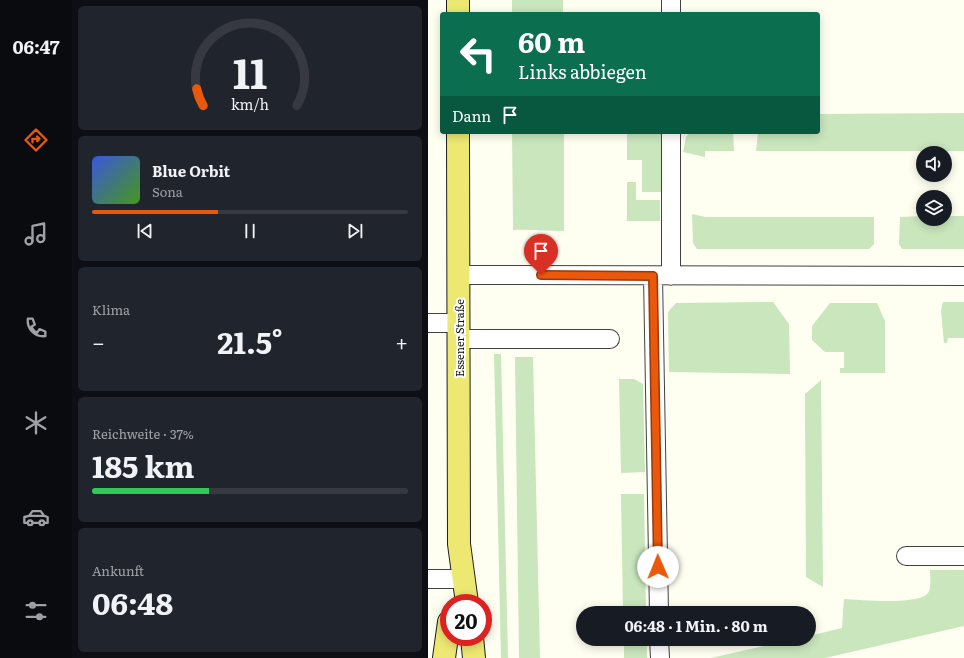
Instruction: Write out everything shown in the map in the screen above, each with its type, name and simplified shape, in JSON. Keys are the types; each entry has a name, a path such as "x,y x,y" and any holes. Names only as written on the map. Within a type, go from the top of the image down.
{"main road":[{"path":"458,0 458,12"},
{"name":"Essener Straße","path":"453,594 459,544 458,134"},
{"name":"Essener Straße","path":"459,544 466,594"},
{"path":"444,658 446,646"},
{"path":"473,646 474,658"}],"lane":[{"path":"671,0 671,12"},
{"path":"671,134 671,276"},
{"path":"459,275 964,276"},
{"path":"653,276 659,606"},
{"path":"428,323 459,331 610,339"},
{"path":"906,556 964,556"},
{"path":"428,579 455,579"},
{"path":"659,646 660,658"}],"green space":[{"path":"512,0 563,0 563,12 512,12"},
{"path":"964,113 964,151 952,151 952,146 916,146 916,151 756,151 758,134 820,134 820,114"},
{"path":"512,134 564,134 564,231 513,230"},
{"path":"627,134 661,134 661,192 642,192 642,160 627,160"},
{"path":"688,134 733,134 734,151 705,151 705,157 683,152 686,137"},
{"path":"627,182 636,182 636,200 660,200 660,221 627,221"},
{"path":"692,214 705,217 874,217 874,244 869,249 697,249 693,243"},
{"path":"916,216 916,226 952,226 952,216 964,216 964,249 902,249 899,244 900,217"},
{"path":"773,302 789,324 790,374 669,372 668,312 676,303"},
{"path":"943,302 964,302 964,338 948,338 947,343 944,343 941,311"},
{"path":"830,303 877,303 885,321 885,373 840,373 840,368 844,368 844,352 825,352 812,340 812,326"},
{"path":"494,354 501,354 508,658 501,658"},
{"path":"515,357 533,357 540,658 519,658"},
{"path":"619,379 634,379 643,384 645,472 621,473"},
{"path":"821,380 823,587 806,577 805,394"},
{"path":"621,494 644,494 646,606 623,606"},
{"path":"930,570 964,570 964,626 825,658 711,658 764,646 816,646 816,634 842,628 844,599 875,601 912,600 927,594 930,589"},
{"path":"624,646 647,646 647,658 624,658"}],"route":[{"path":"541,275 653,276 658,567"}]}
